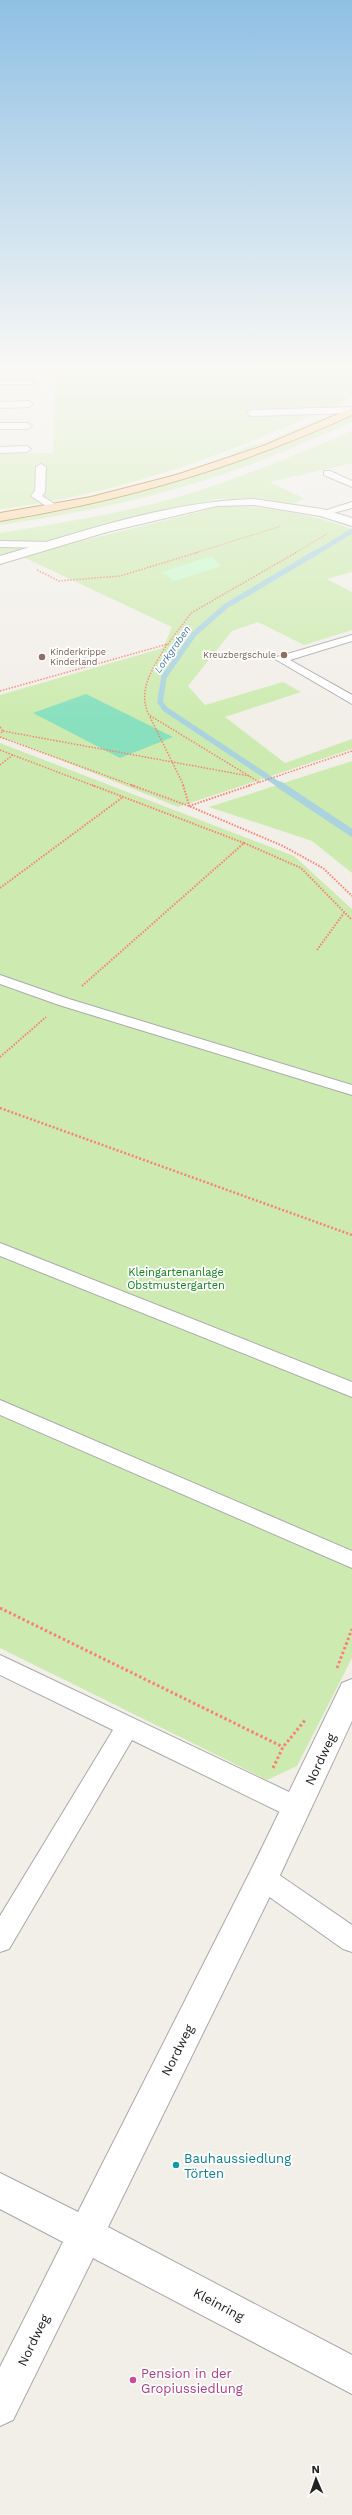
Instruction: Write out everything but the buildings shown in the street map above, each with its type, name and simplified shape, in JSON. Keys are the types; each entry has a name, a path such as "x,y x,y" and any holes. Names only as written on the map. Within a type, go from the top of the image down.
{"main road":[{"path":"0,518 54,508 159,484"},
{"path":"0,528 74,516"}],"street":[{"path":"5,558 104,529 217,503 254,502 322,514 351,522"},
{"name":"Nordweg","path":"0,2407 263,1878 352,1691"},
{"name":"Kleinring","path":"0,2190 352,2375"}],"lane":[{"path":"40,484 40,492 36,496 54,508"},
{"path":"322,514 352,505"},
{"path":"0,544 52,545"},
{"path":"352,638 281,659 352,700"},
{"path":"0,979 64,1002 352,1090"},
{"path":"0,1249 352,1390"},
{"path":"0,1407 352,1560"},
{"path":"0,1664 297,1808"},
{"path":"0,1940 128,1727"},
{"path":"263,1878 352,1940"}],"path":[{"path":"5,558 59,581 120,576 322,514"},
{"path":"189,806 184,787 149,715 144,708 147,683 168,644 191,614 351,522"},
{"path":"0,691 168,644"},
{"path":"149,715 259,782"},
{"path":"0,728 3,731 249,776"},
{"path":"3,731 0,736 189,806 304,856 324,868 352,896"},
{"path":"0,750 15,754 244,843 301,868 352,920"},
{"path":"189,806 352,751"},
{"path":"0,765 15,754"},
{"path":"0,888 124,797"},
{"path":"0,1057 244,843"},
{"path":"317,950 344,913"},
{"path":"0,1108 352,1235"},
{"path":"0,1608 283,1747"}],"green space":[{"path":"0,484 123,484 91,493 46,502 0,509"},
{"path":"141,484 147,484 66,503 63,502"},
{"path":"168,484 191,484 131,501 52,517 0,525 0,521 137,493"},
{"path":"218,484 275,484 305,499 290,505 259,498 217,499 53,541 0,557 0,533 115,513 182,496"},
{"path":"223,506 256,507 289,512 321,519 352,529 352,572 327,579 352,592 352,630 304,645 258,622 232,631 188,686 205,705 283,682 301,692 225,717 285,763 352,739 352,749 178,807 16,742 0,738 0,695 163,648 172,627 21,556"},
{"path":"211,556 221,566 174,581 162,572"},
{"path":"86,694 173,737 120,758 33,713"},
{"name":"Kleingartenanlage Obstmustergarten","path":"0,743 294,856 352,909 352,1658 297,1766 267,1780 0,1648"},
{"path":"352,761 352,873 312,841 209,807"}],"waterway":[{"name":"Lorkgraben","path":"316,553 352,531"},
{"name":"Lorkgraben","path":"281,786 165,709 160,702 164,677 194,634 226,606 317,552"},
{"name":"Lorkgraben","path":"280,785 352,833"}],"place":[{"name":"Kreuzbergschule","path":"284,655"},
{"name":"Kinderkrippe Kinderland","path":"42,657"},
{"name":"Bauhaussiedlung Törten","path":"176,2165"},
{"name":"Pension in der Gropiussiedlung","path":"133,2380"}]}
